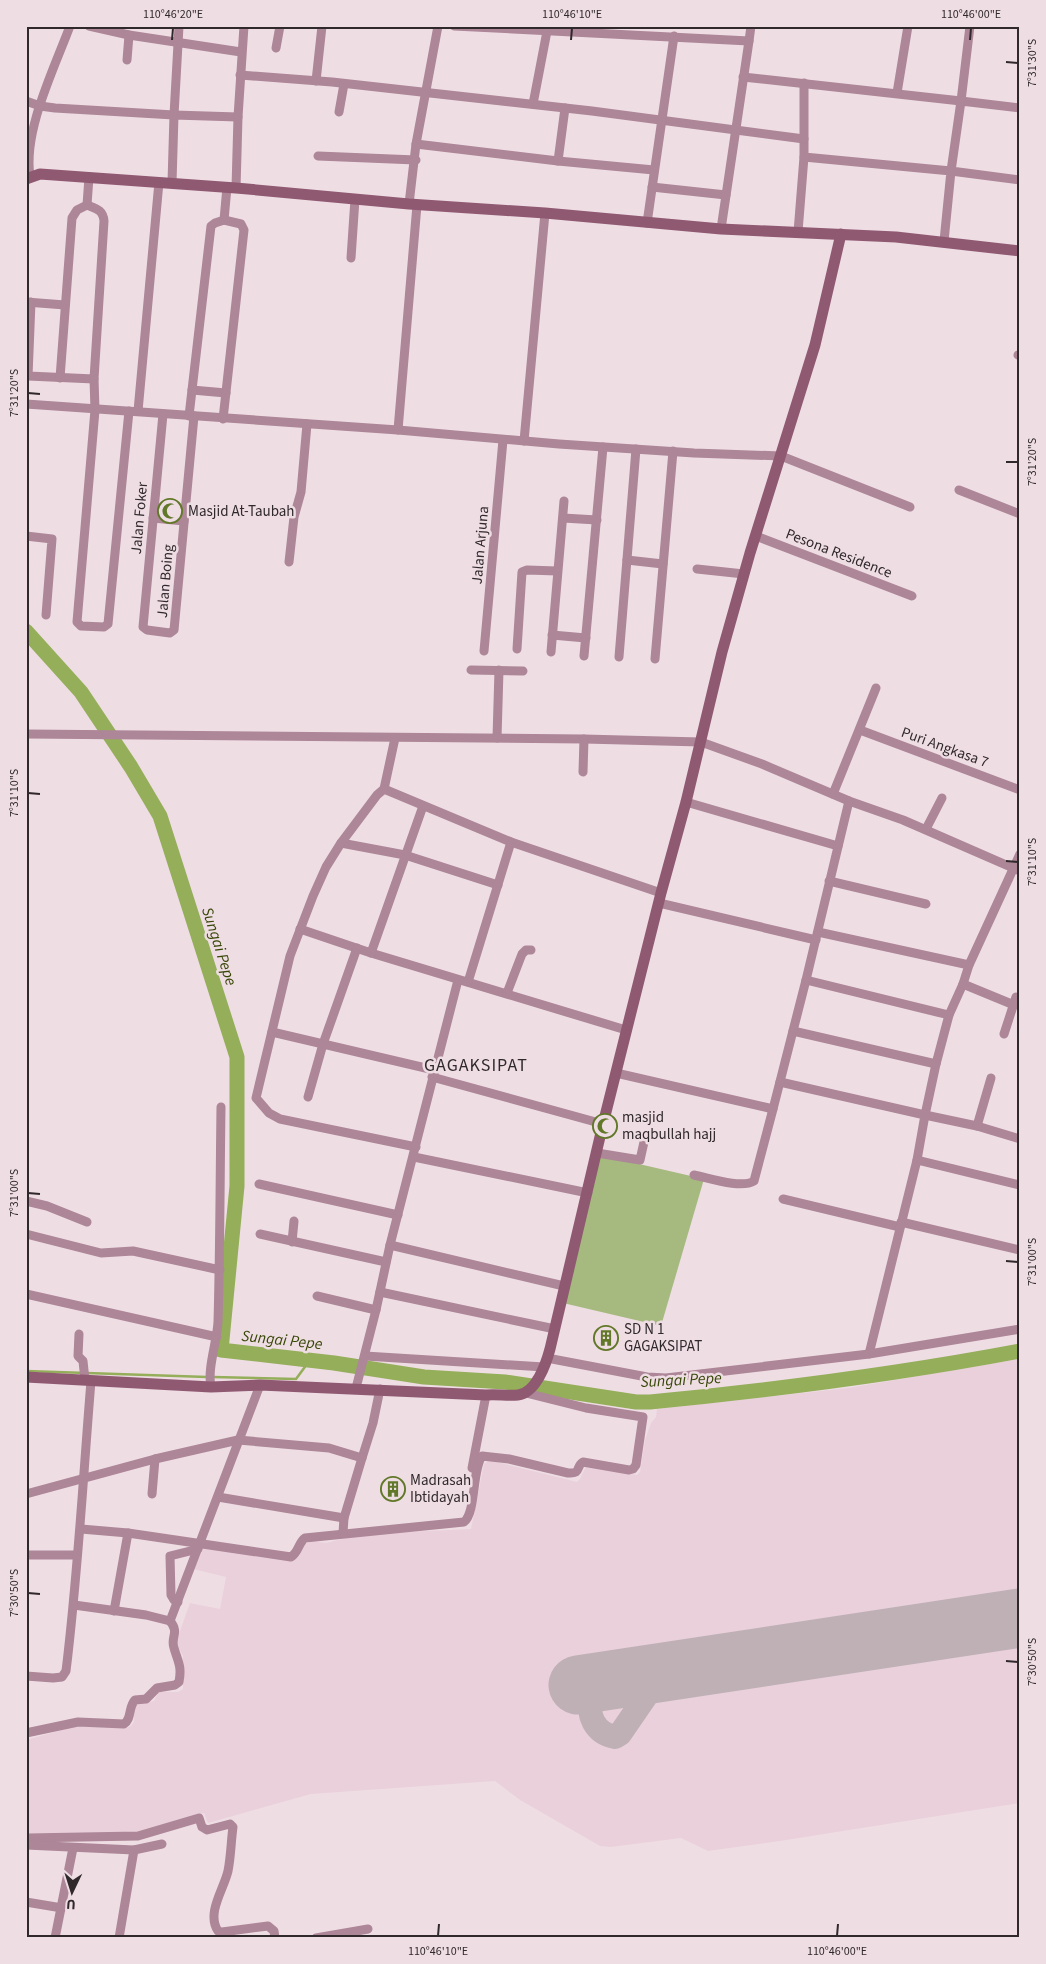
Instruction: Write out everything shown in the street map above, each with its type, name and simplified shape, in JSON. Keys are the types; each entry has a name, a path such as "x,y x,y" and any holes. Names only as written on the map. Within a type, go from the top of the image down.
{"main road":[{"path":"28,178 40,174 159,182 413,205 545,213 721,229 842,234 944,241 1020,251"},
{"path":"26,1377 86,1376 211,1385 358,1383 380,1389 486,1395 519,1395 529,1390 544,1366 555,1329 626,1030 686,802 722,652 744,574 815,345 842,234"}],"street":[{"path":"28,178 33,132 40,106 70,26"},
{"path":"89,26 129,35 241,52"},
{"path":"172,183 179,26"},
{"path":"223,419 244,230 240,224 224,220 232,188 244,26"},
{"path":"276,48 280,26"},
{"path":"316,81 322,26"},
{"path":"398,430 416,144 438,26"},
{"path":"454,26 547,28 749,41"},
{"path":"721,229 751,26"},
{"path":"897,93 908,26"},
{"path":"944,241 970,26"},
{"path":"533,104 547,28"},
{"path":"127,60 129,35"},
{"path":"647,223 674,36"},
{"path":"240,74 533,104 662,119 804,139"},
{"path":"743,77 1020,108"},
{"path":"798,232 804,156 804,83"},
{"path":"339,112 344,84"},
{"path":"26,101 40,106 174,115 238,117"},
{"path":"558,161 564,108"},
{"path":"416,144 654,170"},
{"path":"318,156 416,160"},
{"path":"804,156 1020,180"},
{"path":"87,205 89,177"},
{"path":"60,378 72,218 77,210 87,205 100,210 104,221 94,379 95,410 77,622 81,626 104,627 108,624 159,182"},
{"path":"652,187 726,195"},
{"path":"351,258 355,200"},
{"path":"524,441 545,213"},
{"name":"Jalan Boing","path":"174,630 192,416 192,390 211,226 224,220"},
{"path":"65,305 28,302 28,376 94,379"},
{"path":"192,390 226,393"},
{"path":"26,404 398,430 603,447 781,456 910,507"},
{"name":"Jalan Foker","path":"163,414 143,624 144,629 147,630 170,633 174,630"},
{"path":"289,562 294,517 301,492 307,424"},
{"name":"Jalan Arjuna","path":"484,651 503,440"},
{"path":"584,656 603,447"},
{"path":"619,657 636,449"},
{"path":"655,659 673,451"},
{"path":"959,490 1020,514"},
{"path":"551,652 564,501"},
{"path":"153,518 184,521"},
{"path":"563,518 596,520"},
{"path":"26,536 52,538 46,614"},
{"name":"Pesona Residence","path":"756,536 912,596"},
{"path":"627,560 663,564"},
{"path":"697,569 744,574"},
{"path":"517,649 522,572 527,570 557,572"},
{"path":"552,635 586,638"},
{"path":"471,670 523,671"},
{"path":"497,738 499,670"},
{"path":"833,794 876,688"},
{"name":"Puri Angkasa 7","path":"860,730 1020,790"},
{"path":"26,734 584,739 701,742 849,801 926,829 1016,868"},
{"path":"394,738 384,789 341,843 326,867 300,929 290,956 256,1094 258,1101 269,1113 280,1119 416,1147"},
{"path":"583,772 584,739"},
{"path":"384,789 511,842 660,898 817,936 969,965"},
{"path":"926,829 942,798"},
{"path":"694,1175 733,1183 744,1184 754,1181 817,936 849,801"},
{"path":"686,802 838,846"},
{"path":"371,953 423,806"},
{"path":"468,982 511,842"},
{"path":"341,843 405,855 498,884"},
{"path":"869,1354 917,1160 936,1064 950,1015 969,965 1016,868 1020,854"},
{"path":"829,881 926,904"},
{"path":"300,929 458,980 507,993 626,1030"},
{"path":"308,1097 323,1044 357,948"},
{"path":"507,993 522,954 526,950 530,950"},
{"path":"358,1383 390,1245 458,980"},
{"path":"806,980 950,1015"},
{"path":"963,984 1017,1000"},
{"path":"1004,1034 1017,1000 1019,988"},
{"path":"793,1031 936,1064"},
{"path":"272,1032 433,1074 603,1124"},
{"path":"616,1074 773,1109"},
{"path":"977,1126 991,1078"},
{"path":"780,1082 977,1126 1020,1139"},
{"path":"211,1385 211,1372 217,1338 220,1270 221,1107"},
{"path":"597,1153 640,1160 644,1142"},
{"path":"414,1157 588,1193"},
{"path":"917,1160 1020,1185"},
{"path":"259,1184 398,1215"},
{"path":"783,1198 1020,1250"},
{"path":"26,1201 47,1206 87,1222"},
{"path":"292,1242 294,1221"},
{"path":"26,1234 102,1253 133,1251 220,1270"},
{"path":"260,1234 386,1262"},
{"path":"390,1245 564,1286"},
{"path":"380,1292 555,1329"},
{"path":"26,1294 217,1338"},
{"path":"317,1296 376,1310"},
{"path":"364,1358 544,1366 666,1378 869,1354 1019,1327"},
{"path":"26,1676 62,1677 66,1671 81,1529 83,1478 86,1376 83,1360 78,1356 79,1334"},
{"path":"170,1621 260,1384"},
{"path":"343,1534 344,1518 373,1423 380,1389"},
{"path":"81,1529 128,1533 199,1547 291,1557 296,1554 300,1542 305,1538 464,1522 469,1515 478,1466 482,1456 509,1458 568,1474 575,1474 583,1462 630,1470 636,1465 643,1417 586,1408 529,1390"},
{"path":"466,1503 486,1395"},
{"path":"26,1494 155,1459 238,1440 329,1448 362,1458"},
{"path":"152,1494 155,1459"},
{"path":"218,1497 344,1518"},
{"path":"114,1611 128,1533"},
{"path":"178,1602 171,1595 170,1556 199,1547"},
{"path":"26,1555 77,1555"},
{"path":"26,1733 78,1722 124,1724 128,1722 132,1704 135,1700 150,1697 157,1688 178,1684 180,1680 179,1660 174,1648 174,1626 170,1621 146,1615 74,1605"},
{"path":"26,1838 138,1836 199,1818 202,1827 206,1830 230,1824 233,1827 228,1872 217,1900 214,1925 218,1931 222,1932 268,1926 274,1931 275,1938"},
{"path":"26,1845 134,1850 162,1844"},
{"path":"55,1938 73,1848"},
{"path":"119,1938 134,1850"},
{"path":"26,1902 62,1908"},
{"path":"316,1938 368,1929"}],"shaded area":[{"path":"1020,1359 1020,1803 708,1851 681,1838 611,1847 600,1846 520,1800 495,1781 311,1794 208,1823 204,1813 134,1833 26,1833 26,1740 76,1726 126,1728 134,1722 136,1705 154,1701 159,1692 178,1692 183,1689 183,1656 176,1642 190,1603 220,1609 226,1577 193,1569 201,1548 204,1546 295,1560 300,1555 305,1544 313,1541 326,1543 350,1537 383,1533 471,1529 484,1464 489,1460 577,1482 586,1466 637,1475 640,1472 645,1440 651,1423 656,1417 657,1409 848,1388"}],"green space":[{"path":"600,1155 704,1179 661,1326 563,1303"}],"waterway":[{"name":"Sungai Pepe","path":"26,631 81,692 131,767 160,816 237,1057 237,1186 221,1350 334,1363 424,1377 505,1382 636,1402 836,1381 1020,1351"},
{"path":"213,1377 296,1379 310,1360"},
{"path":"26,1371 207,1377"}],"taxiway":[{"path":"648,1674 629,1668 615,1669 604,1676 595,1686 590,1710 594,1722 602,1732 615,1737 620,1734 655,1683 660,1678 682,1669"}],"runway":[{"path":"578,1685 1020,1618"}],"place":[{"name":"Masjid At-Taubah","path":"170,511"},
{"name":"masjid maqbullah hajj","path":"605,1126"},
{"name":"SD N 1 GAGAKSIPAT","path":"606,1338"},
{"name":"Madrasah Ibtidayah","path":"393,1489"}],"district":[{"name":"GAGAKSIPAT","path":"476,1065"}]}
